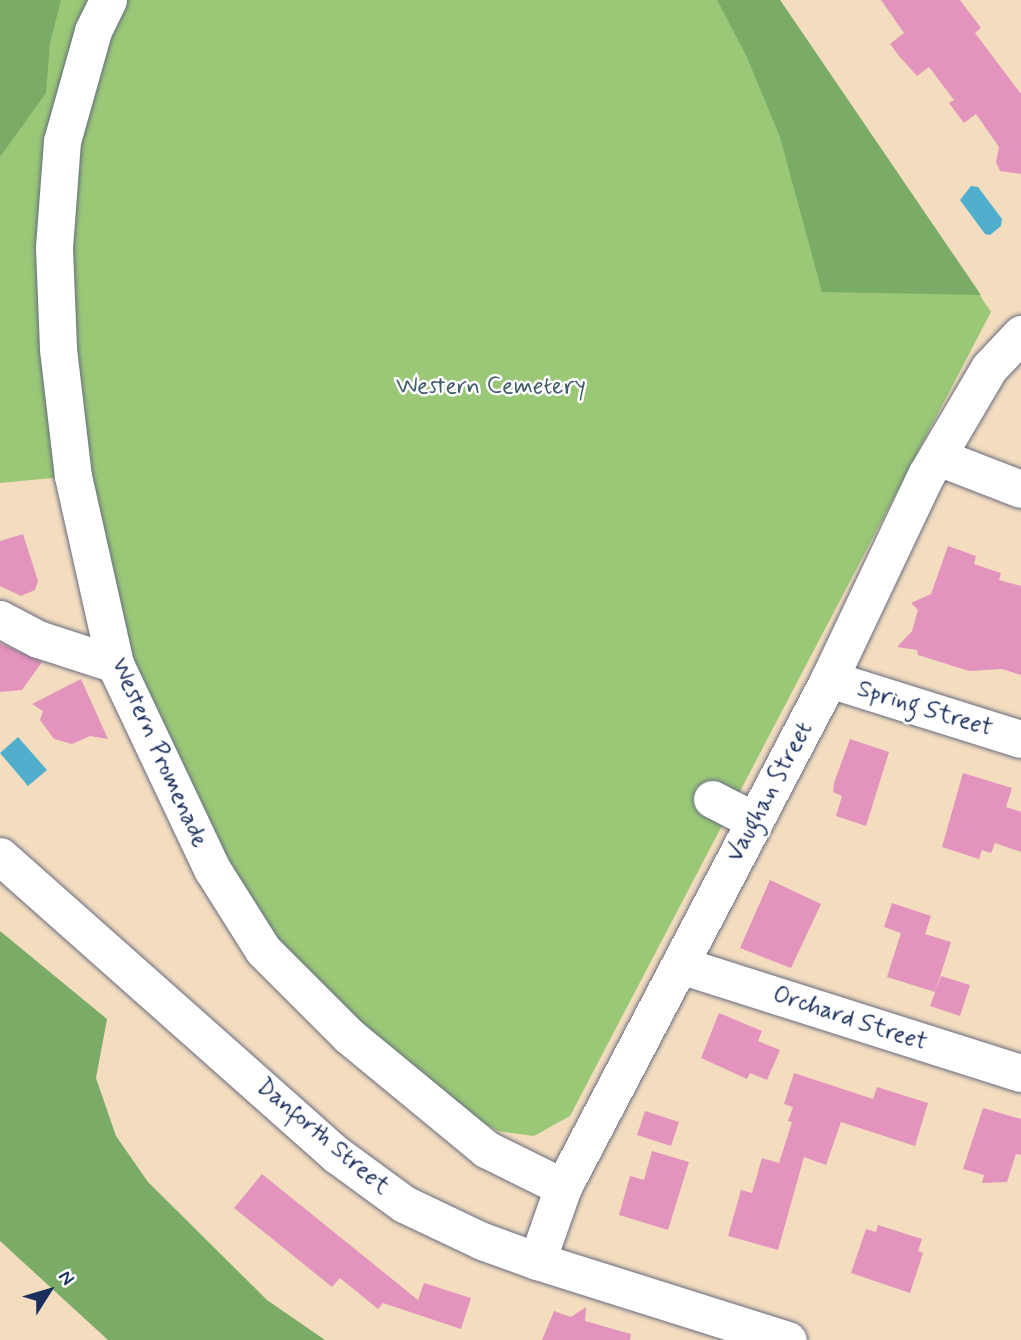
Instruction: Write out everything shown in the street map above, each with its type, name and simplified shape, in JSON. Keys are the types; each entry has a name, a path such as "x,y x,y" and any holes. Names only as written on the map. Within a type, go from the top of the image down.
{"street":[{"name":"Western Promenade","path":"108,0 93,31 62,141 54,248 58,349 73,476 115,664 212,869 262,950 349,1036 486,1149 563,1187"},
{"name":"Vaughan Street","path":"537,1261 563,1187 829,679 938,457 989,368 1021,334"},
{"path":"938,457 1021,489"},
{"path":"0,620 38,639 115,664"},
{"name":"Spring Street","path":"829,679 1021,739"},
{"path":"712,799 755,821"},
{"name":"Danforth Street","path":"0,856 370,1181 443,1224 537,1261 788,1340"},
{"name":"Orchard Street","path":"680,965 1021,1073"}],"green space":[{"path":"0,0 108,0 62,141 73,476 0,483"},
{"path":"0,0 61,0 50,43 46,93 0,157"},
{"name":"Western Cemetery","path":"123,0 780,0 991,312 570,1116 534,1136 498,1131 477,1119 307,978 255,916 150,702 110,593 89,468 65,284 71,193 88,88"},
{"path":"717,0 780,0 981,295 822,292 780,137 746,55"},
{"path":"0,931 107,1019 96,1078 116,1136 148,1182 267,1300 325,1340 108,1340 0,1241"}],"water":[{"path":"971,186 978,187 1002,219 1001,226 990,235 985,234 960,200"},
{"path":"18,737 47,770 28,786 0,753"}],"building":[{"path":"881,0 960,0 981,28 975,33 1021,94 1021,174 1000,171 996,162 999,147 976,114 964,123 949,103 954,100 929,67 917,76 899,56 890,44 904,33"},
{"path":"23,534 38,581 35,590 21,596 0,586 0,541"},
{"path":"948,546 976,556 974,564 1001,573 999,580 1021,586 1021,675 1002,669 969,671 918,655 917,650 897,647 912,631 918,610 911,603 931,594"},
{"path":"0,643 42,662 22,690 0,692"},
{"path":"81,679 108,739 90,736 72,744 54,739 40,720 43,711 32,704"},
{"path":"850,739 889,752 866,826 836,816 842,796 833,792 834,783"},
{"path":"963,773 1012,788 1006,807 1021,812 1021,852 995,843 991,853 982,850 979,859 942,847"},
{"path":"770,880 821,904 791,968 740,948"},
{"path":"892,903 931,916 925,934 951,942 935,992 887,977 901,933 884,927"},
{"path":"941,976 970,985 960,1016 930,1006"},
{"path":"719,1013 762,1031 758,1041 780,1050 767,1080 750,1073 747,1079 701,1058"},
{"path":"794,1073 873,1099 877,1087 928,1103 915,1146 841,1122 826,1165 804,1157 778,1250 728,1236 741,1190 752,1193 762,1158 779,1163 792,1122 788,1121 793,1107 784,1104"},
{"path":"983,1108 1021,1119 1021,1155 1016,1154 1007,1182 982,1183 984,1175 963,1169"},
{"path":"645,1111 679,1122 671,1146 637,1135"},
{"path":"652,1151 689,1162 668,1230 619,1215 630,1176 644,1180"},
{"path":"262,1174 418,1300 424,1283 471,1298 461,1329 383,1303 378,1309 340,1278 332,1287 234,1208"},
{"path":"878,1225 922,1239 918,1251 923,1253 910,1293 851,1273 866,1229 876,1232"},
{"path":"586,1307 585,1321 631,1334 630,1340 542,1340 554,1311 571,1317"}]}
